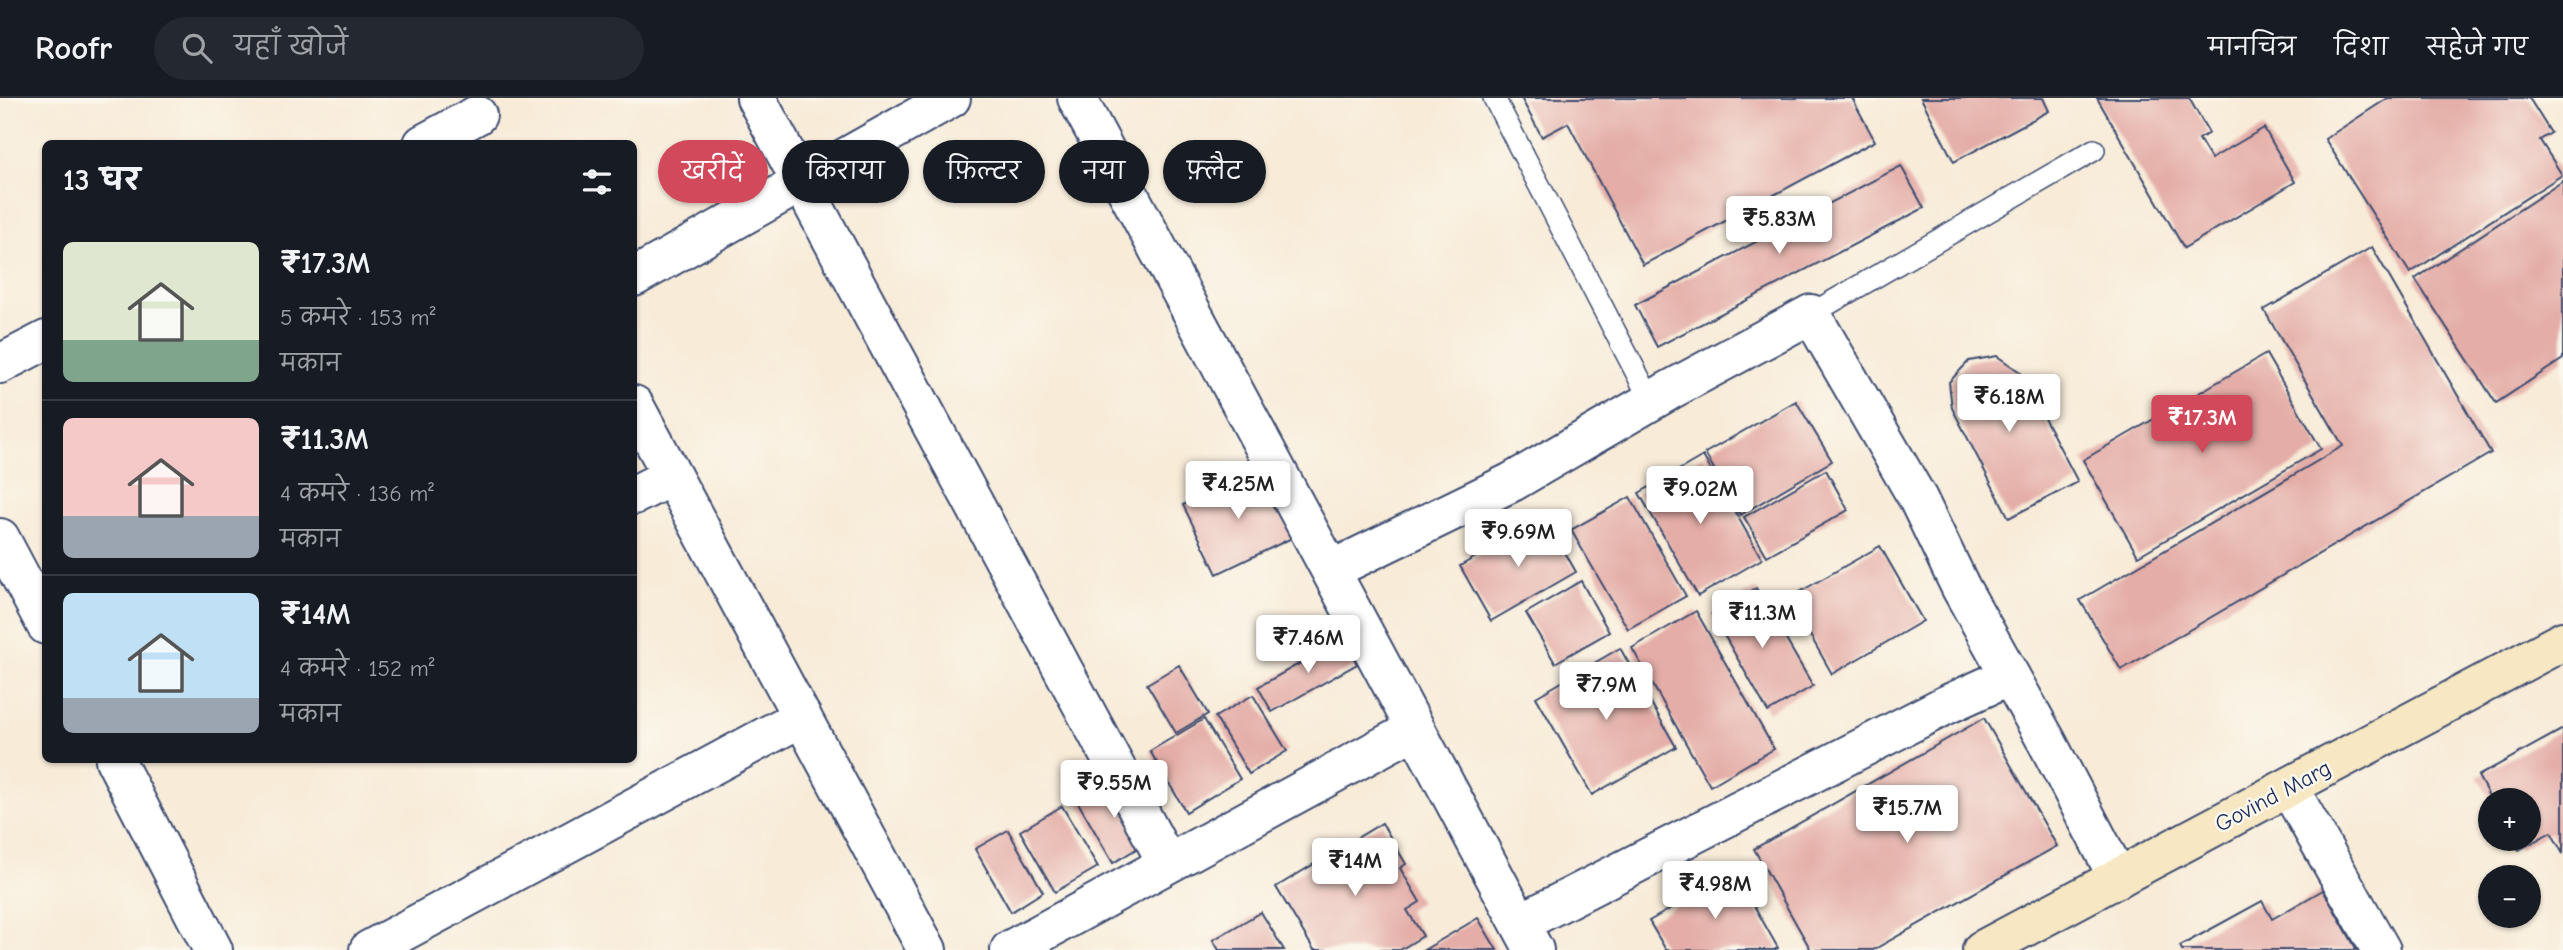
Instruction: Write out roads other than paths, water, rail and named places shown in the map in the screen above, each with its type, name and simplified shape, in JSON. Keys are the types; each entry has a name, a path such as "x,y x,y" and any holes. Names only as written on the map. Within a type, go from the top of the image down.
{"street":[{"path":"756,98 782,145"},
{"path":"876,140 951,98"},
{"path":"1077,98 1527,937 1946,705 2010,676"},
{"path":"432,140 480,119"},
{"path":"637,275 782,193"},
{"path":"813,203 1167,863"},
{"path":"1331,570 1512,482 1651,401 1811,314 1918,499 1961,588 2118,878"},
{"path":"0,364 42,342"},
{"path":"637,411 927,950"},
{"path":"637,494 672,476"},
{"path":"0,538 14,599 42,622"},
{"name":"Govind Marg","path":"1982,950 2563,641"},
{"path":"369,950 802,718"},
{"path":"1010,950 1415,729"},
{"path":"116,763 213,950"},
{"path":"2289,788 2381,950"}],"lane":[{"path":"1494,98 1651,401"},
{"path":"1811,314 2094,150"}]}
